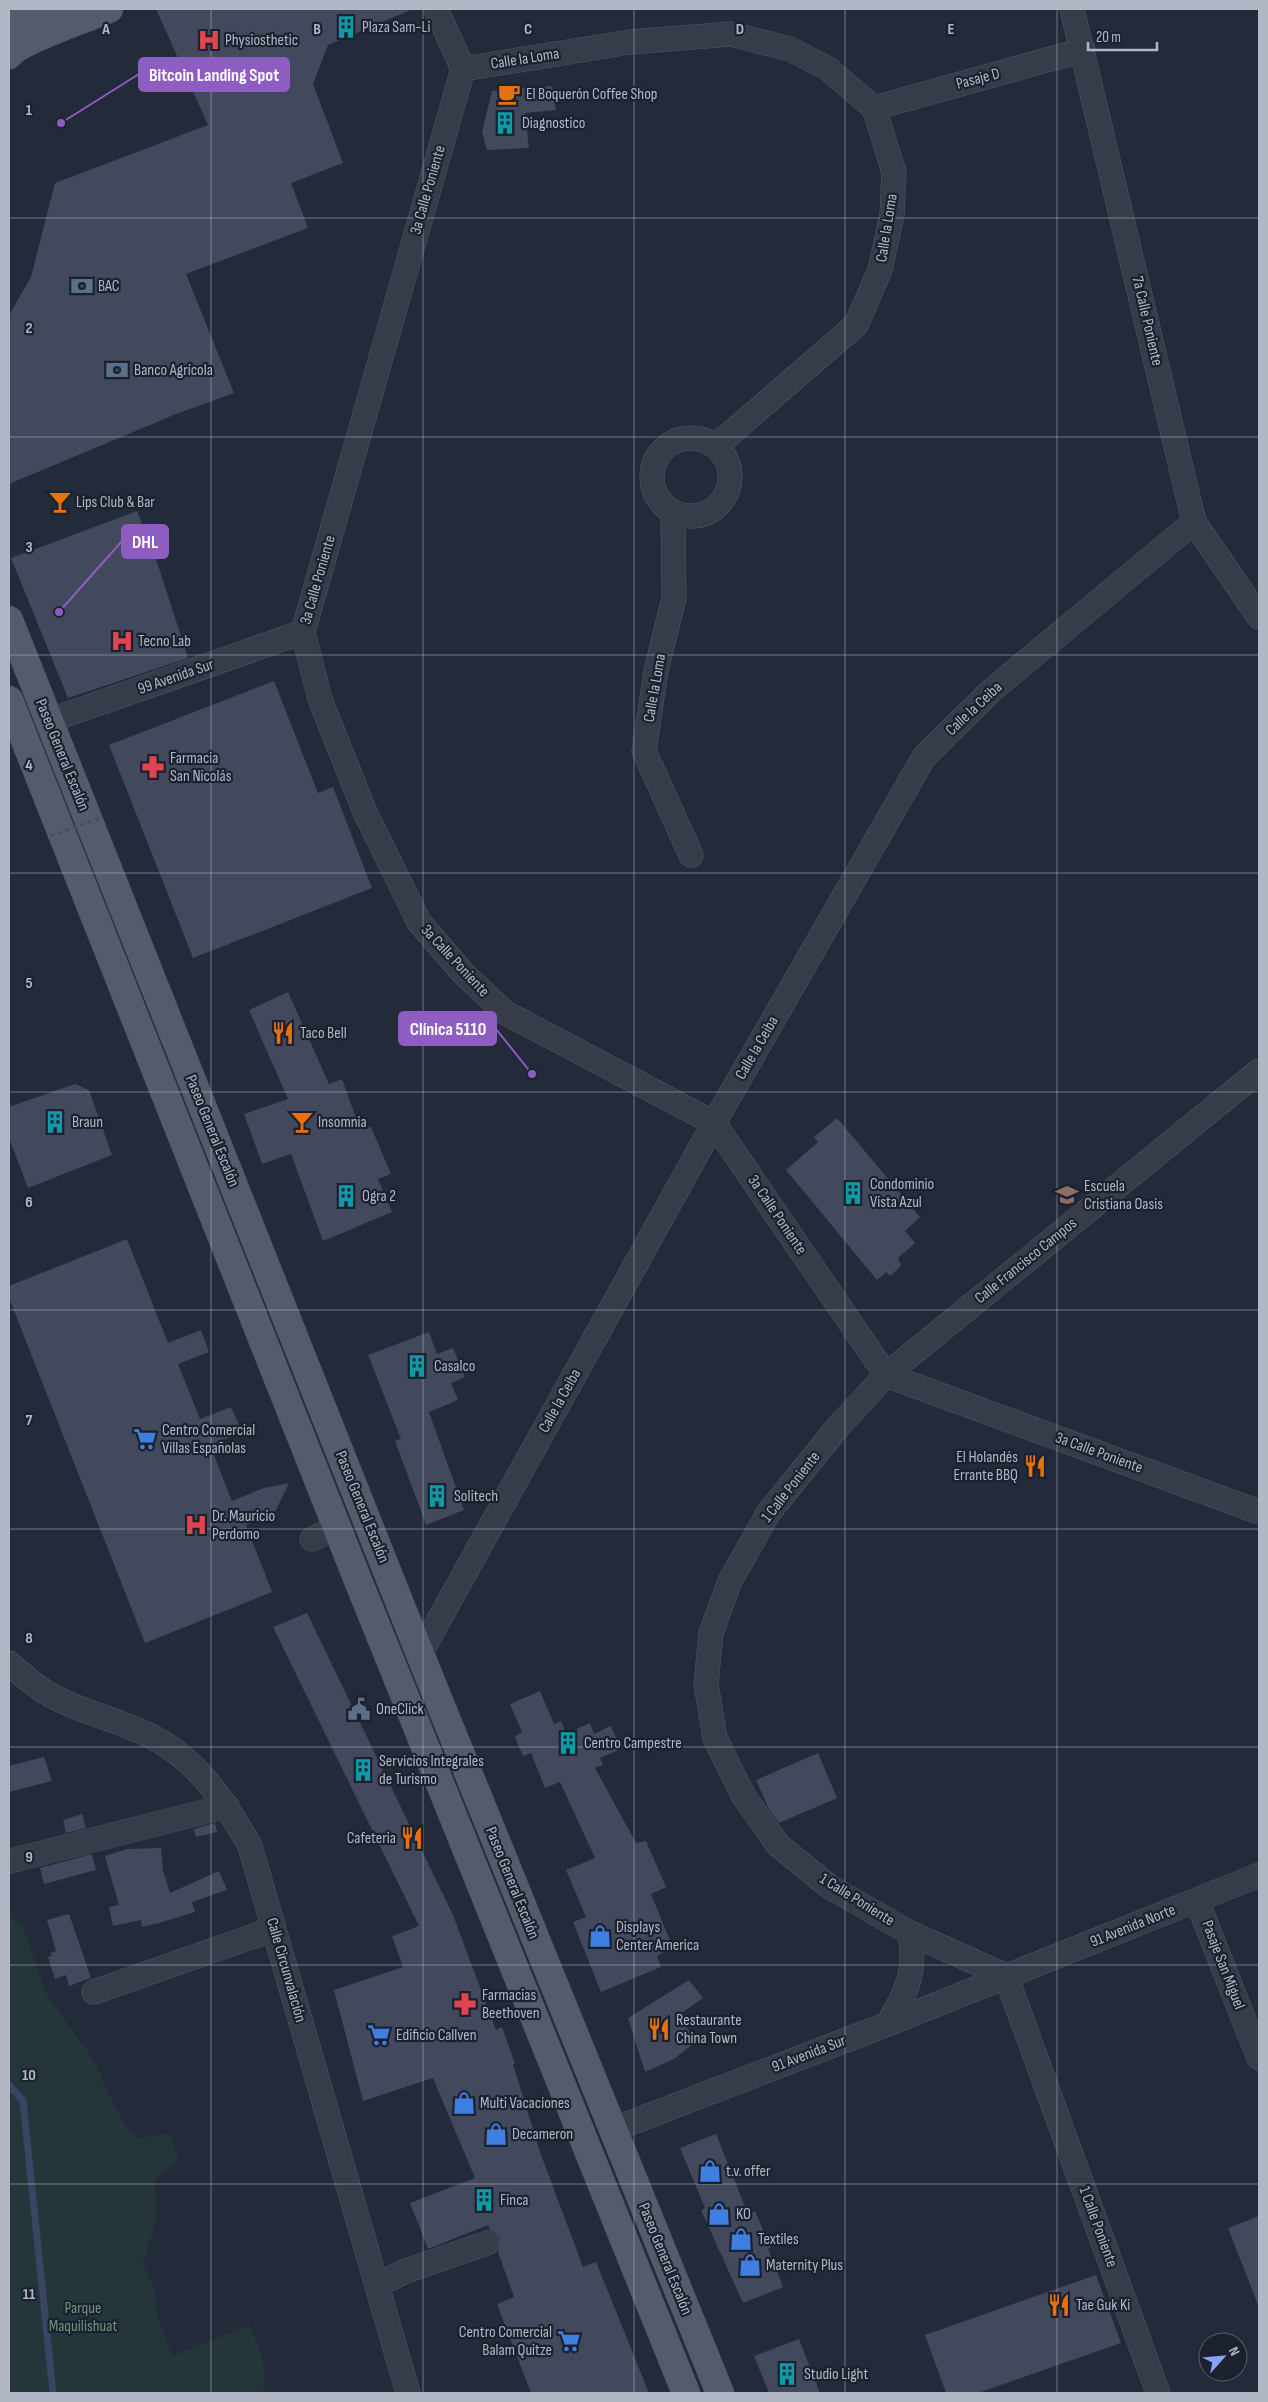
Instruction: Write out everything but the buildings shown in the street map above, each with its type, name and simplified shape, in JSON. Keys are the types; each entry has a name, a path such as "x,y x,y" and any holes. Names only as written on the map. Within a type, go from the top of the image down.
{"main road":[{"path":"9,25 54,9"},
{"path":"9,55 12,51 29,42 109,9"},
{"name":"Paseo General Escalón","path":"9,620 420,1654 720,2393"},
{"name":"Paseo General Escalón","path":"9,700 338,1527 686,2393"}],"street":[{"path":"436,9 463,69"},
{"name":"7a Calle Poniente","path":"1072,9 1194,522 1259,617"},
{"name":"Calle la Loma","path":"463,69 630,42 731,34 790,49 828,68 874,108 894,172 892,216 880,270 856,325 716,446"},
{"name":"Pasaje D","path":"874,108 1083,50"},
{"name":"3a Calle Poniente","path":"463,69 303,632 320,699 365,812 420,922 462,972 504,1012 714,1123 886,1375 1259,1512"},
{"path":"691,438 704,440 716,446 730,468 728,493 721,504 711,512 698,517 685,517 673,513 663,505 655,494 652,481 653,468 658,456 667,446 678,440 691,438"},
{"name":"Calle la Loma","path":"673,513 674,598 656,672 644,751 691,855"},
{"name":"Calle la Ceiba","path":"420,1654 714,1123 924,757 992,690 1194,522"},
{"name":"99 Avenida Sur","path":"48,722 303,632"},
{"name":"Calle Francisco Campos","path":"886,1375 1259,1071"},
{"name":"1 Calle Poniente","path":"886,1375 838,1427 769,1512 730,1581 711,1633 706,1684 715,1738 743,1795 778,1845 830,1887 910,1933 1006,1976 1158,2393"},
{"path":"312,1539 338,1527"},
{"name":"Calle Circunvalación","path":"9,1663 54,1697 156,1739 179,1755 205,1777 227,1806 250,1846 379,2284 408,2393"},
{"path":"10,1862 227,1806"},
{"name":"91 Avenida Norte","path":"1006,1976 1198,1901 1259,1875"},
{"name":"Pasaje San Miguel","path":"1198,1901 1259,2058"},
{"path":"94,1992 274,1929"},
{"path":"888,2024 910,1980 913,1957 910,1933"},
{"name":"91 Avenida Sur","path":"612,2130 888,2024 1006,1976"},
{"path":"379,2284 406,2271 488,2243"}],"path":[{"path":"50,836 100,818"}],"green space":[{"name":"Parque Maquilishuat","path":"9,1917 22,1924 46,1994 94,2060 115,2107 134,2138 169,2134 179,2159 155,2180 156,2221 143,2263 155,2290 157,2314 172,2356 250,2325 263,2359 264,2393 9,2393"}],"waterway":[{"path":"9,2085 23,2101 53,2393"}],"place":[{"name":"Plaza Sam-Li","path":"346,27"},
{"name":"Physiosthetic","path":"209,40"},
{"name":"El Boquerón Coffee Shop","path":"509,94"},
{"name":"Bitcoin Landing Spot","path":"61,123"},
{"name":"Diagnostico","path":"505,123"},
{"name":"BAC","path":"82,286"},
{"name":"Banco Agrícola","path":"117,370"},
{"name":"Lips Club & Bar","path":"60,502"},
{"name":"DHL","path":"59,612"},
{"name":"Tecno Lab","path":"122,641"},
{"name":"Farmacia San Nicolás","path":"153,767"},
{"name":"Taco Bell","path":"283,1033"},
{"name":"Clínica 5110","path":"532,1074"},
{"name":"Braun","path":"55,1122"},
{"name":"Insomnia","path":"302,1122"},
{"name":"Condominio Vista Azul","path":"853,1193"},
{"name":"Escuela Cristiana Oasis","path":"1067,1195"},
{"name":"Ogra 2","path":"346,1196"},
{"name":"Casalco","path":"417,1366"},
{"name":"Centro Comercial Villas Españolas","path":"145,1439"},
{"name":"El Holandés Errante BBQ","path":"1035,1466"},
{"name":"Solitech","path":"437,1496"},
{"name":"Dr. Mauricio Perdomo","path":"196,1525"},
{"name":"OneClick","path":"359,1709"},
{"name":"Centro Campestre","path":"568,1743"},
{"name":"Servicios Integrales de Turismo","path":"363,1770"},
{"name":"Cafeteria","path":"412,1838"},
{"name":"Displays Center America","path":"600,1936"},
{"name":"Farmacias Beethoven","path":"465,2004"},
{"name":"Restaurante China Town","path":"659,2029"},
{"name":"Edificio Callven","path":"379,2035"},
{"name":"Multi Vacaciones","path":"464,2103"},
{"name":"Decameron","path":"496,2134"},
{"name":"t.v. offer","path":"710,2171"},
{"name":"Finca","path":"484,2200"},
{"name":"KO","path":"719,2214"},
{"name":"Textiles","path":"741,2239"},
{"name":"Maternity Plus","path":"750,2265"},
{"name":"Tae Guk Ki","path":"1059,2305"},
{"name":"Centro Comercial Balam Quitze","path":"569,2341"},
{"name":"Studio Light","path":"787,2374"}]}
